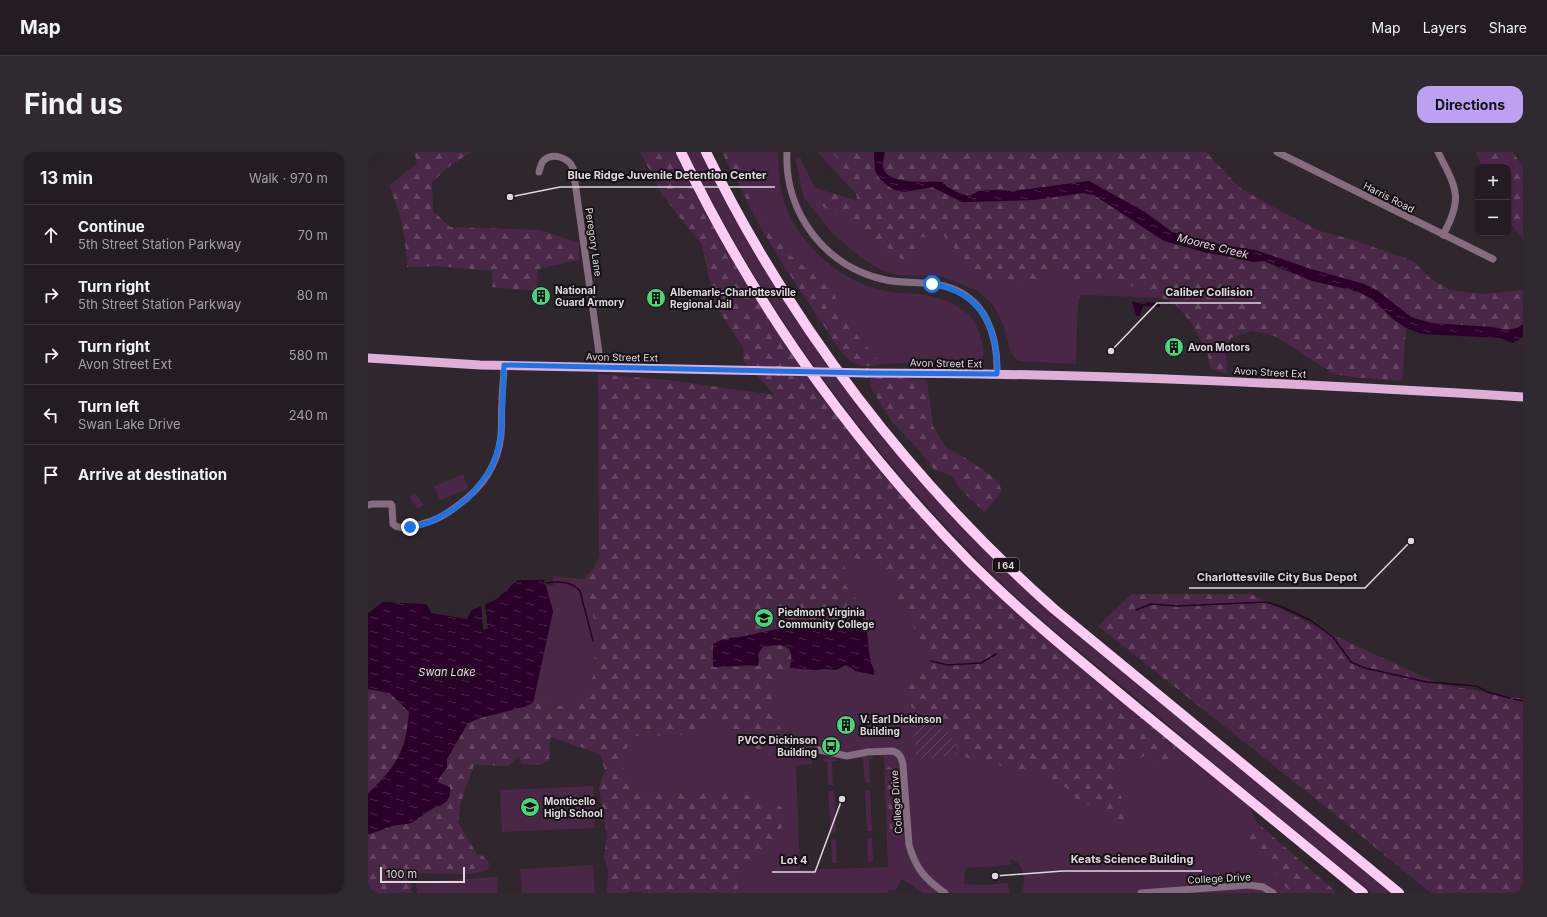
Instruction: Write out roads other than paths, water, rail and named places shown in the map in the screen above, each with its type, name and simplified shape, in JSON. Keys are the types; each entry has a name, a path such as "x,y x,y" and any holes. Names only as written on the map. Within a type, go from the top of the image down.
{"highway":[{"name":"I 64","path":"681,152 712,213 772,316 827,396 853,430 919,508 969,561 1039,627 1363,893"},
{"name":"I 64","path":"706,152 757,248 808,329 857,397 890,439 963,522 1020,579 1069,622 1399,893"}],"main road":[{"name":"Avon Street Ext","path":"368,358 504,365 867,373 997,374 1208,380 1523,397"}],"street":[{"path":"787,152 790,185 797,208 807,228 820,244 835,258 864,274 896,282 944,286 967,296 982,311 991,328 996,351 997,374"},
{"name":"Harris Road","path":"1277,152 1493,259"},
{"path":"1438,152 1452,180 1456,198 1453,215 1443,235"},
{"name":"Peregory Lane","path":"539,172 543,161 553,156 564,158 572,164 601,367"},
{"path":"368,505 391,504 393,524 397,527 410,527 424,524 436,519 455,508 470,496 489,472 498,448 501,436 504,365"},
{"name":"College Drive","path":"818,750 840,756 868,752 892,751 900,756 904,765 908,832 912,855 926,878 945,893"},
{"name":"College Drive","path":"1140,893 1249,885 1259,886 1273,893"}],"water":[{"name":"Moores Creek","path":"874,152 885,152 883,167 886,173 892,177 900,180 918,182 943,182 947,187 969,196 979,191 1015,191 1089,181 1145,212 1172,232 1216,244 1255,250 1311,269 1364,284 1377,290 1411,317 1431,323 1492,327 1507,330 1517,328 1523,324 1523,338 1512,343 1500,338 1422,334 1406,328 1393,319 1372,299 1359,292 1312,281 1264,261 1253,262 1208,253 1164,241 1094,195 1083,193 1034,200 962,202 932,187 905,192 895,190 878,177 875,170"},
{"path":"1132,302 1160,303 1160,307 1143,306 1139,317 1136,315"},
{"name":"Swan Lake","path":"517,580 544,580 553,611 533,703 524,707 480,718 468,723 447,759 447,767 437,782 450,787 448,800 411,823 394,825 368,834 368,794 389,771 399,755 407,731 409,712 390,693 368,689 368,613 383,602 427,604 431,613 467,619 472,610 497,599"},
{"path":"861,615 866,627 874,675 855,671 846,665 836,670 790,668 791,654 789,649 782,645 763,647 758,654 758,666 713,667 713,644 721,640 796,625 801,622 809,625 822,620 828,621 840,619 846,621"}],"waterway":[{"path":"546,583 564,582 573,585 580,591 593,641"},
{"path":"1136,610 1151,604 1177,606 1266,602 1282,607 1310,620 1333,637 1351,662 1365,668 1427,682 1476,686 1490,693 1510,698"},
{"path":"931,661 948,665 981,663 996,654"},
{"path":"1514,699 1523,701"}],"place":[{"name":"Blue Ridge Juvenile Detention Center","path":"510,197"},
{"name":"National Guard Armory","path":"541,296"},
{"name":"Albemarle-Charlottesville Regional Jail","path":"656,298"},
{"name":"Avon Motors","path":"1174,347"},
{"name":"Caliber Collision","path":"1111,351"},
{"name":"Charlottesville City Bus Depot","path":"1411,541"},
{"name":"Piedmont Virginia Community College","path":"764,618"},
{"name":"V. Earl Dickinson Building","path":"846,725"},
{"name":"PVCC Dickinson Building","path":"831,746"},
{"name":"Lot 4","path":"842,799"},
{"name":"Monticello High School","path":"530,807"},
{"name":"Keats Science Building","path":"995,876"}]}
